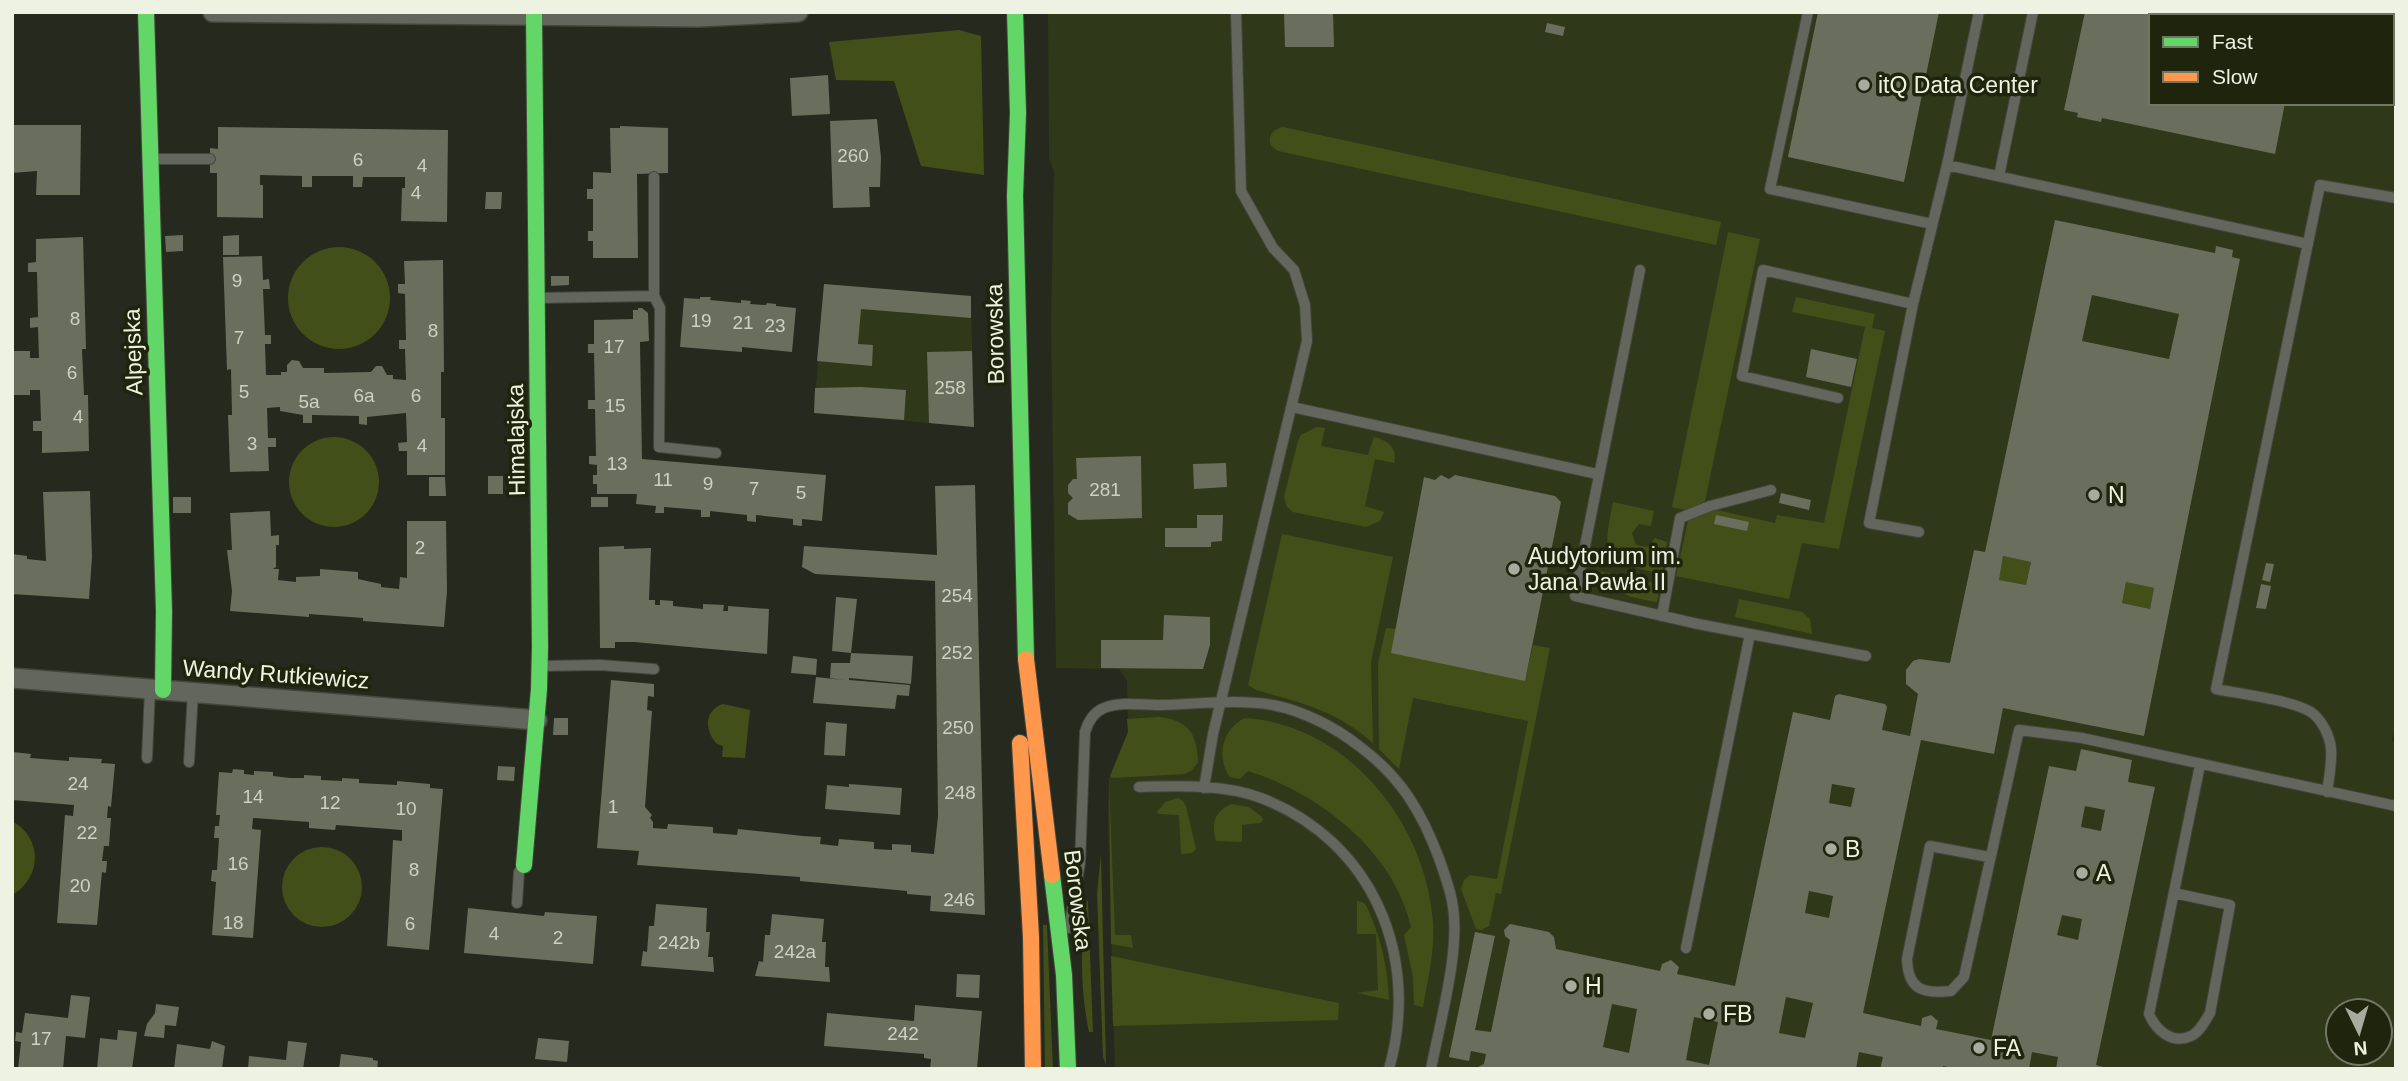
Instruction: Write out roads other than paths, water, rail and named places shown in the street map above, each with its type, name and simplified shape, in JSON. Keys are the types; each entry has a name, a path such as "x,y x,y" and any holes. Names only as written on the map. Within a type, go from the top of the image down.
{"street":[{"name":"Alpejska","path":"146,12 165,639 157,690"},
{"path":"213,12 698,16 798,12"},
{"name":"Borowska","path":"1015,12 1018,113 1015,209 1025,654 1063,963 1068,1069"},
{"name":"Himalajska","path":"524,865 540,666 534,14"},
{"name":"Borowska","path":"1025,654 1020,669 1021,768 1031,937 1033,1069"},
{"name":"Wandy Rutkiewicz","path":"12,678 537,720"}],"lane":[{"path":"1204,788 1213,734 1307,341 1305,305 1294,270 1273,248 1241,191 1236,12"},
{"path":"1808,12 1770,189 1932,225"},
{"path":"1919,531 1869,523 1913,304 1947,165 1979,12"},
{"path":"1999,176 2033,12"},
{"path":"151,159 210,159"},
{"path":"1947,165 2308,243"},
{"path":"654,177 654,296 660,308 659,447 716,453"},
{"path":"2327,792 2331,747 2326,729 2312,713 2292,705 2216,689 2320,185 2396,198"},
{"path":"1640,270 1574,596 1866,656"},
{"path":"1838,398 1742,376 1763,270 1913,304"},
{"path":"537,299 654,296"},
{"path":"1292,407 1597,474"},
{"path":"1662,616 1680,518 1710,506 1770,490"},
{"path":"1685,948 1750,634"},
{"path":"540,666 600,665 654,669"},
{"path":"146,758 157,690"},
{"path":"189,762 193,692"},
{"path":"1063,963 1080,866 1087,725 1102,708 1109,706 1222,702 1273,705 1315,719 1357,744 1377,760 1416,805 1429,833 1447,881 1456,935 1431,1069"},
{"path":"1989,857 1930,846 1907,959 1908,975 1917,988 1934,993 1951,991 1965,977 1989,857 2019,730 2082,738 2396,806"},
{"path":"2174,893 2230,905 2210,1013 2191,1036 2174,1038 2155,1027 2149,1014 2200,765"},
{"path":"1139,787 1204,788 1261,798 1297,817 1331,841 1362,877 1384,916 1396,961 1399,1015 1390,1069"},
{"path":"517,903 519,872 524,865"}],"place":[{"name":"itQ Data Center","path":"1864,85"},
{"name":"N","path":"2094,495"},
{"name":"Audytorium im. Jana Pawła II","path":"1514,569"},
{"name":"B","path":"1831,849"},
{"name":"A","path":"2082,873"},
{"name":"H","path":"1571,986"},
{"name":"FB","path":"1709,1014"},
{"name":"FA","path":"1979,1048"}]}
